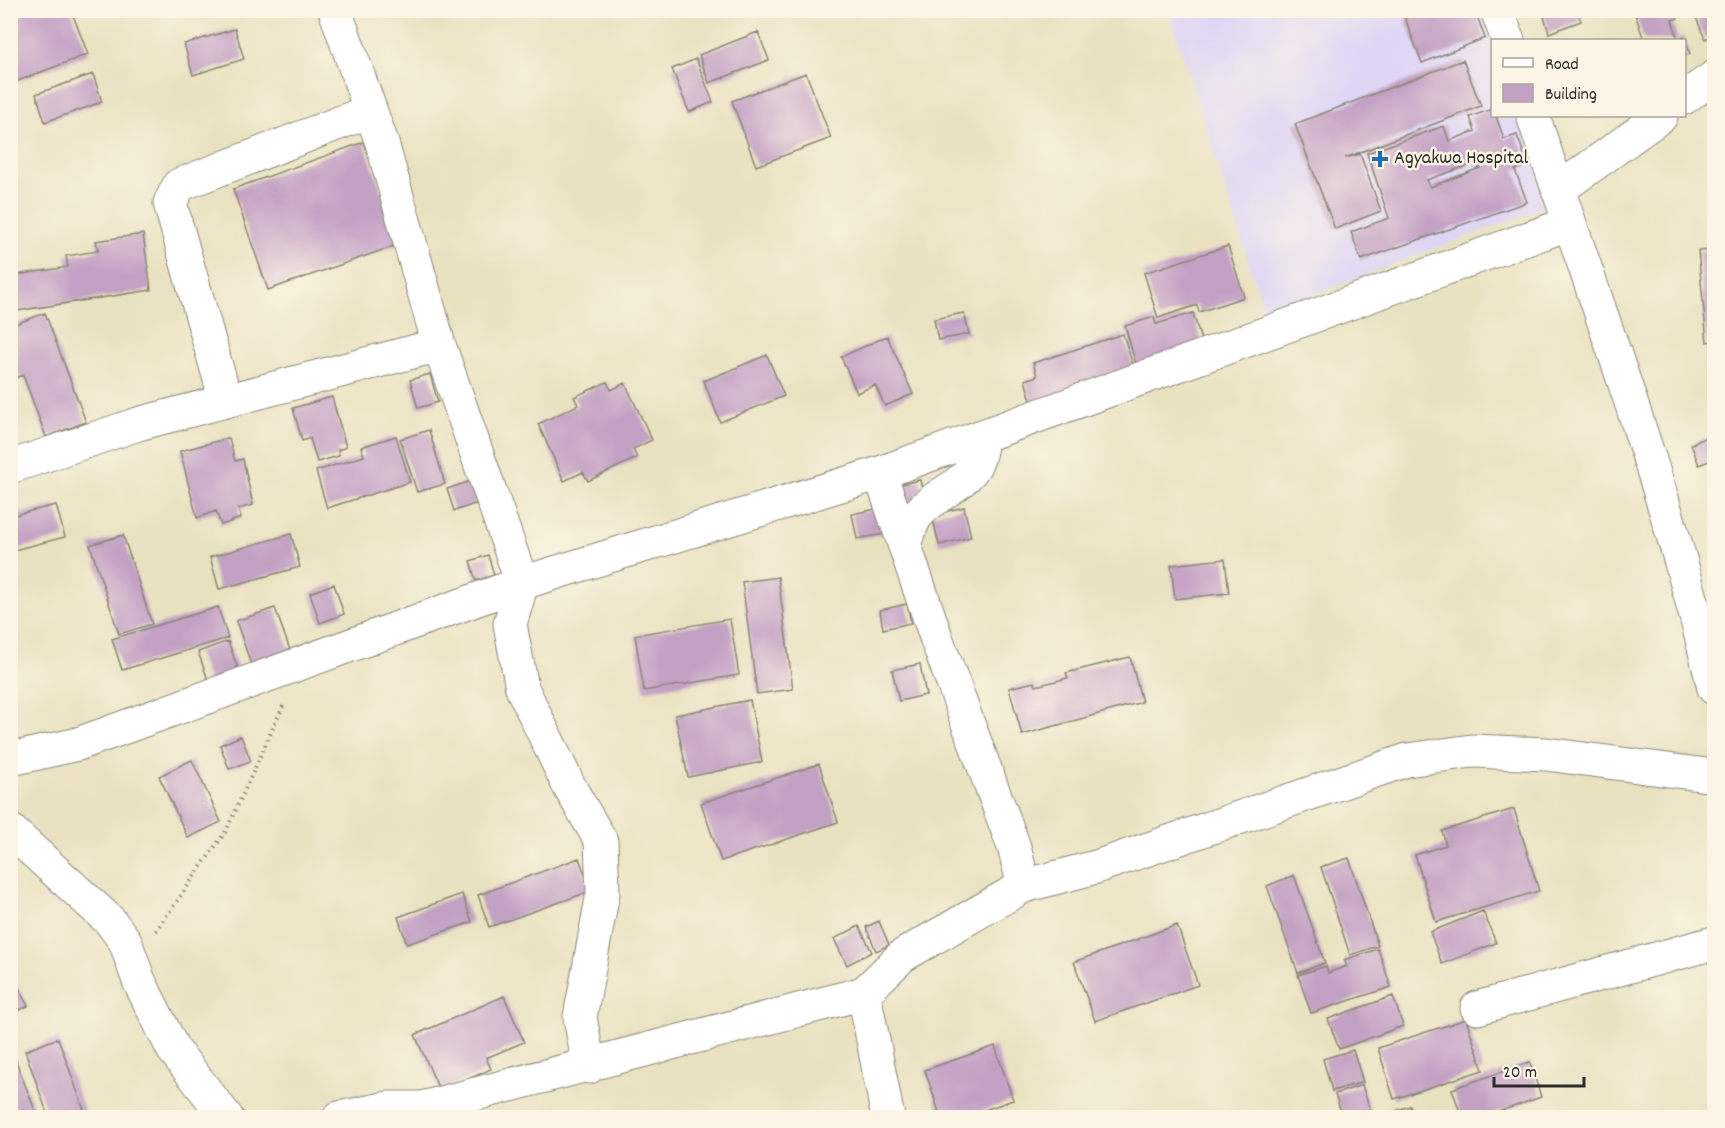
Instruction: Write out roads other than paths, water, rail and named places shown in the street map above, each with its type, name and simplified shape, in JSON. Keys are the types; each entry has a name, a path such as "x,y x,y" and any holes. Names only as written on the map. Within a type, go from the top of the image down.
{"street":[{"path":"335,10 382,143 439,345 522,583 510,624 522,688 570,788 601,841 603,893 580,1017 589,1067"},
{"path":"1497,10 1508,39"},
{"path":"1686,97 1714,76"},
{"path":"226,401 170,203 179,185 370,111"},
{"path":"1533,117 1568,224 1613,345 1662,498 1693,597 1714,688"},
{"path":"1558,190 1660,117"},
{"path":"11,758 78,744 522,583 880,473 1568,224"},
{"path":"10,467 138,424 439,345"},
{"path":"905,540 917,516 973,471 981,450 981,436"},
{"path":"880,473 905,540 937,640 1014,847 1024,886"},
{"path":"339,1118 388,1108 422,1108 589,1067 864,993 902,956 1024,886 1096,867 1407,760 1472,751 1546,754 1714,776"},
{"path":"10,830 110,921 125,941 133,964 173,1049 227,1118"},
{"path":"1477,1008 1714,943"},
{"path":"864,993 888,1118"}],"place":[{"name":"Agyakwa Hospital","path":"1380,159"}]}
